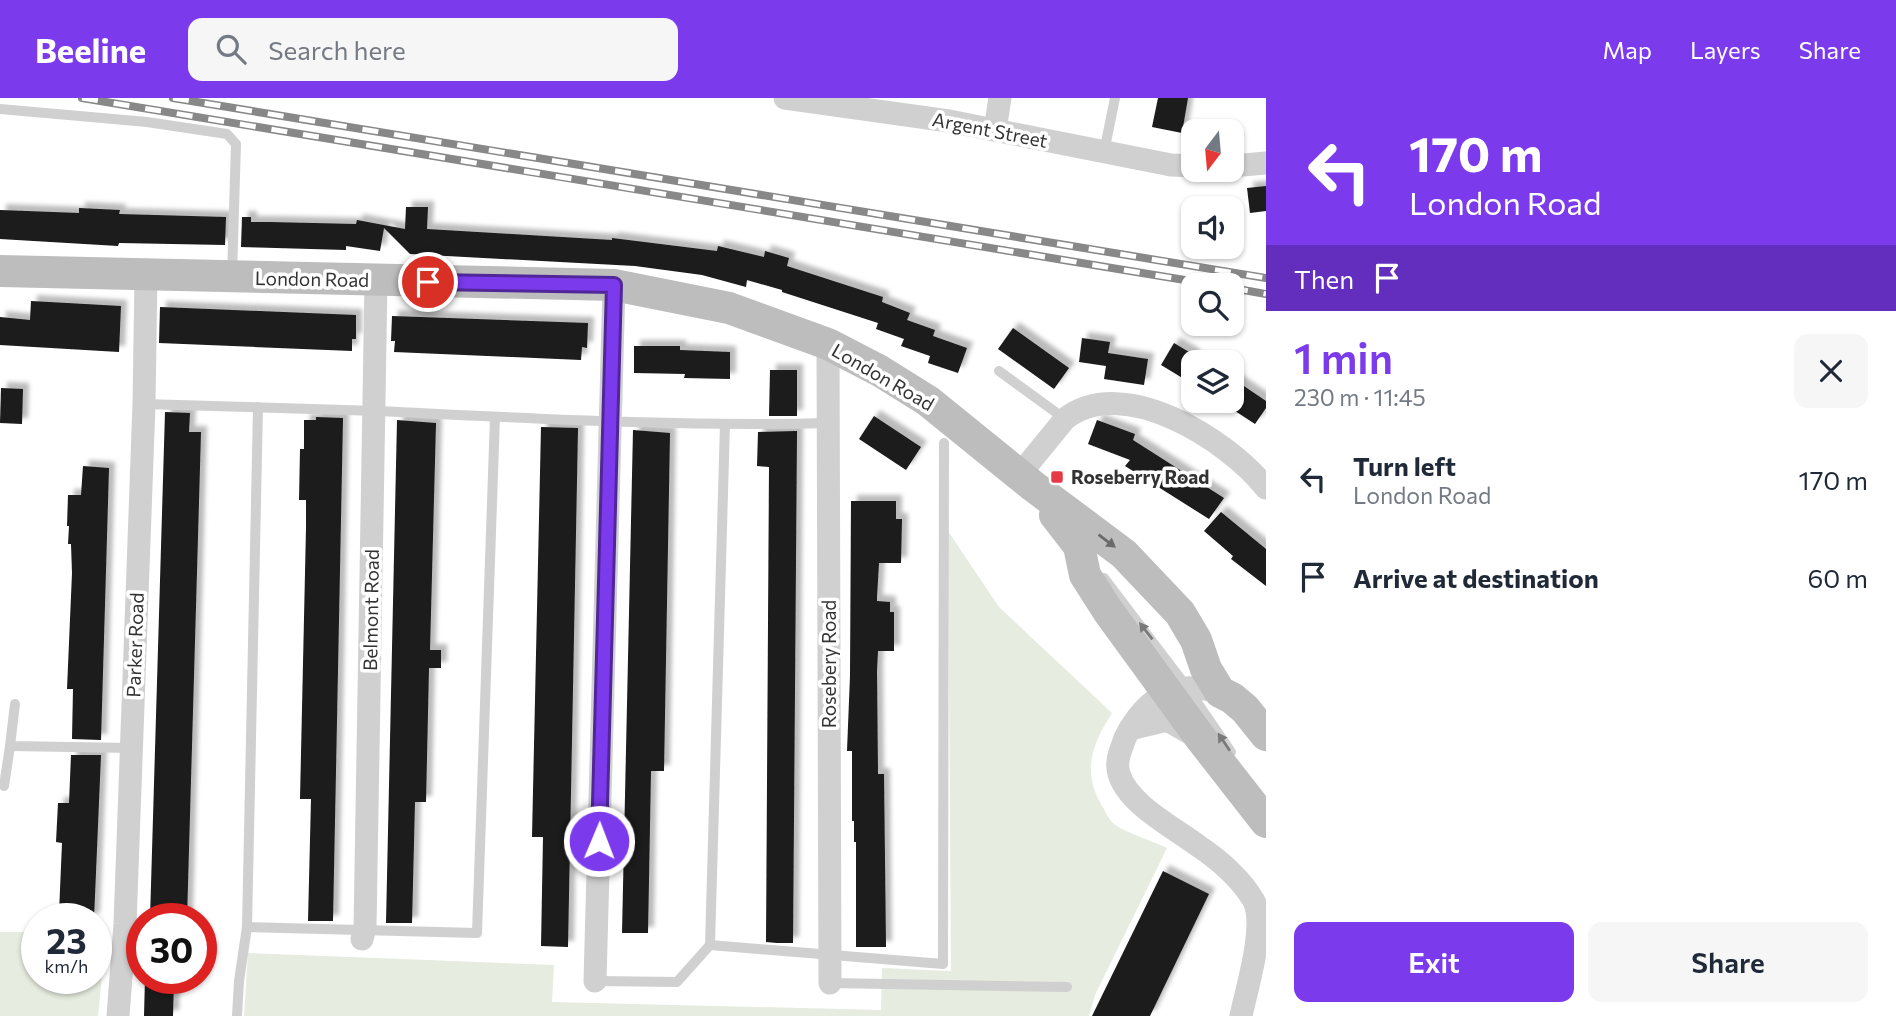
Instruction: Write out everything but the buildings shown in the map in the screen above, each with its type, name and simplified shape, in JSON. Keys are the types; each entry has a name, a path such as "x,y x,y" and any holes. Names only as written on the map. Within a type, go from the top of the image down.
{"street":[{"name":"Argent Street","path":"785,98 995,130 1181,165"},
{"path":"995,130 1000,98"},
{"path":"1244,165 1266,163"},
{"name":"London Road","path":"0,271 614,285 729,308 828,344 880,371 928,401 1124,554 1180,613 1196,640 1206,669 1220,692 1245,709 1266,735"},
{"name":"Parker Road","path":"118,1016 125,923 132,748 146,274"},
{"name":"Belmont Road","path":"363,934 376,281"},
{"path":"595,981 614,285"},
{"name":"Rosebery Road","path":"828,344 830,983"},
{"path":"1027,480 1065,419 1086,406 1105,403 1125,404 1188,426 1244,465 1266,488"},
{"name":"London Road","path":"1027,480 1079,547 1085,575 1131,643 1178,690 1202,740 1258,813"},
{"path":"1220,692 1178,690 1149,705 1130,729 1118,757 1119,774 1137,802 1201,847 1260,904 1257,950 1241,1016"},
{"path":"1130,729 1167,720 1202,740"}],"lane":[{"path":"1104,152 1115,98"},
{"path":"0,109 147,122 227,134 236,144 232,277"},
{"path":"999,371 1065,419"},
{"path":"144,404 610,422 828,423"},
{"path":"237,1016 247,927 258,407"},
{"path":"247,927 363,934 477,933 495,417"},
{"path":"595,981 677,982 710,945 724,424"},
{"path":"710,945 943,964 944,443"},
{"name":"London Road","path":"1178,690 1240,768 1258,813"},
{"path":"4,786 15,704"},
{"path":"10,746 132,748"},
{"path":"830,983 1067,988"}],"shaded area":[{"path":"948,531 999,607 1112,713 1094,748 1091,772 1097,796 1109,818 1117,826 1167,848 1095,995 1089,1016 244,1016 248,953 554,965 552,1002 881,1010 882,968 951,971"},
{"path":"0,932 21,932 21,994 100,994 98,1016 0,1016"}],"railway":[{"path":"82,98 1181,279"},
{"path":"173,98 1266,278"},
{"path":"1244,290 1266,294"}],"place":[{"name":"Roseberry Road","path":"1057,477"}],"route":[{"path":"428,282 614,285 599,841"}]}
